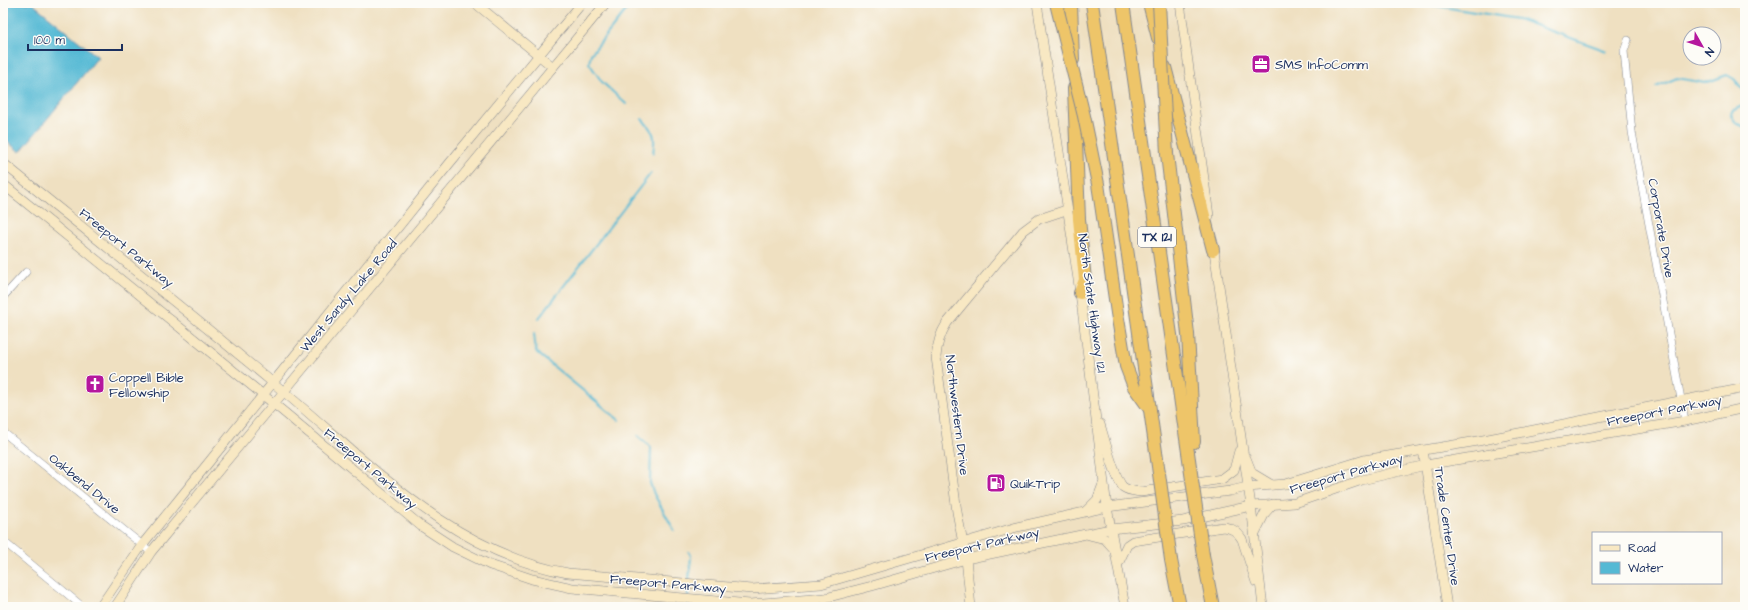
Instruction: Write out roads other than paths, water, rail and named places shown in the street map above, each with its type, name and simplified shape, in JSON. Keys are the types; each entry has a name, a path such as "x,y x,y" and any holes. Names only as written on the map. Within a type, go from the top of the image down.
{"highway":[{"path":"1056,3 1084,116 1108,251 1126,366 1134,387 1150,409"},
{"path":"1071,3 1079,218 1085,280 1080,293"},
{"name":"TX 121","path":"1092,3 1171,560 1180,607"},
{"name":"TX 121","path":"1123,3 1203,555 1213,607"},
{"path":"1149,3 1213,250"},
{"path":"1159,3 1168,154 1188,334 1196,462 1192,475"}],"main road":[{"path":"475,3 553,67"},
{"name":"West Sandy Lake Road","path":"100,607 142,545 272,382 582,3"},
{"name":"West Sandy Lake Road","path":"115,607 151,552 606,3"},
{"name":"North State Highway 121","path":"1037,3 1066,210 1080,293 1107,507 1125,607"},
{"path":"1180,3 1240,444 1251,506 1263,604"},
{"name":"Freeport Parkway","path":"3,163 283,391 389,482 430,514 460,534 497,552 541,568 568,573 752,589 821,584 1016,527 1107,507 1230,491 1247,487 1286,484 1364,460 1478,441 1681,399 1745,388"},
{"path":"3,184 263,394"},
{"path":"22,199 33,187"},
{"name":"Northwestern Drive","path":"971,607 966,559 957,512 936,357 940,335 947,323 1027,228 1038,219 1066,210"},
{"path":"382,246 398,255"},
{"path":"101,263 111,251"},
{"path":"176,324 186,312"},
{"name":"Freeport Parkway","path":"263,394 380,494 421,526 453,547 490,565 532,579 572,588 750,604 825,598 966,559 1086,534 1111,529 1183,521 1251,506 1295,503 1362,480 1426,465 1685,421 1745,408"},
{"path":"1093,404 1119,482 1127,489 1133,491 1142,492 1222,480 1234,470 1240,444"},
{"path":"1240,444 1252,473 1273,485"},
{"name":"Trade Center Drive","path":"1423,450 1447,607"},
{"path":"380,494 389,482"},
{"path":"1084,512 1097,500 1104,483"},
{"path":"1254,534 1265,512 1273,504"},
{"path":"1117,566 1127,544 1133,541 1223,527 1230,528 1238,532 1242,539 1263,604"},
{"path":"1086,534 1105,539 1114,549"}],"street":[{"name":"Corporate Drive","path":"1628,40 1624,51 1632,132 1685,421"},
{"path":"3,297 26,272"},
{"name":"Oakbend Drive","path":"3,432 151,552"},
{"path":"3,541 83,607"}],"water":[{"path":"3,3 32,3 98,57 20,152 3,138"}],"waterway":[{"path":"626,104 602,82 589,63 591,54 632,3"},
{"path":"1385,3 1399,6 1414,3"},
{"path":"1418,3 1518,19 1607,51"},
{"path":"1656,87 1677,78 1705,83 1727,75 1734,79 1745,92"},
{"path":"1745,102 1744,105 1732,111 1731,115 1736,123 1745,127"},
{"path":"642,119 653,134 653,153"},
{"path":"539,318 651,173"},
{"path":"534,334 536,352 619,420"},
{"path":"638,436 651,447 650,483 654,494 674,530"},
{"path":"689,552 691,556 689,580"},
{"path":"688,587 688,596"},
{"path":"687,601 687,607"}],"place":[{"name":"SMS InfoComm","path":"1261,64"},
{"name":"Coppell Bible Fellowship","path":"95,384"},
{"name":"QuikTrip","path":"996,483"}]}
